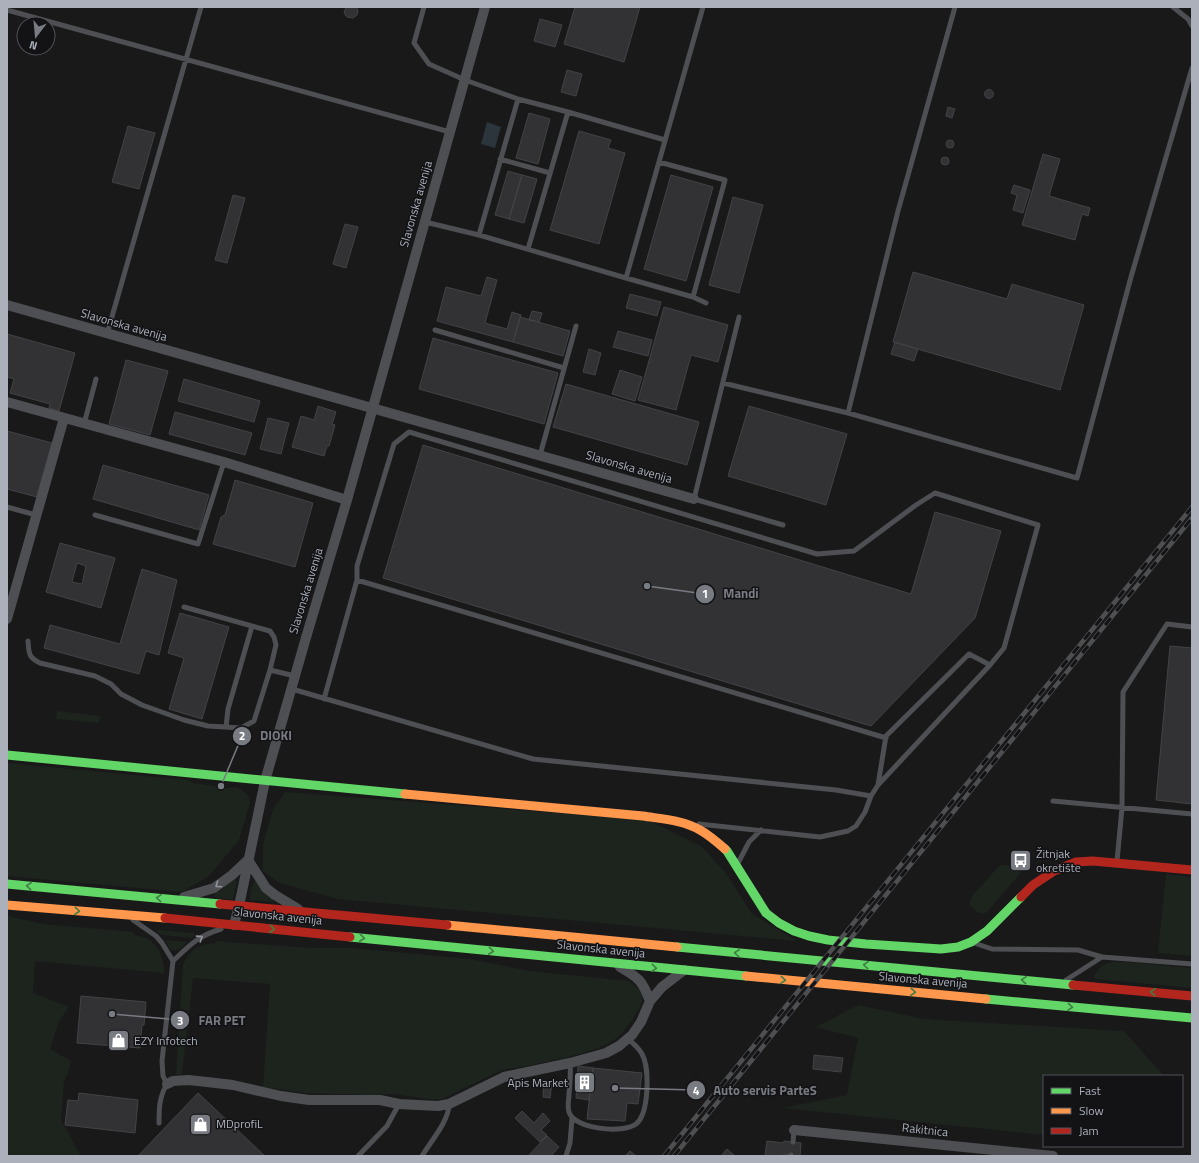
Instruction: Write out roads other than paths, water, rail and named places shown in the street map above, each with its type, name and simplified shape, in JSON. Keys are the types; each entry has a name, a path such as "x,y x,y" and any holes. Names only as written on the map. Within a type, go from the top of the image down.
{"main road":[{"path":"7,755 265,781 643,816 681,822 699,829 727,851 766,912 779,923 794,931 809,936 828,940 866,944 941,949 971,942 986,931 1033,885 1054,870 1076,862 1093,861 1192,870"},
{"name":"Slavonska avenija","path":"7,884 239,906 301,910 1192,996"},
{"name":"Slavonska avenija","path":"7,904 234,925 615,964 1192,1018"}],"street":[{"name":"Slavonska avenija","path":"239,906 265,781 347,500 485,7"},
{"name":"Slavonska avenija","path":"7,305 694,499"},
{"path":"7,402 224,462 347,500"},
{"path":"7,619 64,418"},
{"name":"Slavonska avenija","path":"176,899 214,888 232,875 248,860"},
{"name":"Slavonska avenija","path":"248,860 266,888 301,910"},
{"path":"234,925 239,906"},
{"path":"615,964 636,976 644,986 650,1002"},
{"path":"166,1084 173,1081 188,1080 233,1085 281,1096 309,1100 380,1100 399,1104 438,1106 449,1104 504,1077 606,1053 619,1046 632,1035 641,1022 650,1002 662,987 684,970"},
{"name":"Rakitnica","path":"794,1130 1053,1156"}],"lane":[{"path":"107,334 201,7"},
{"path":"424,7 414,43 429,64 465,80 518,99 665,140"},
{"path":"626,278 703,7"},
{"path":"848,413 898,211 955,7"},
{"path":"1173,7 1188,19 1192,26"},
{"path":"7,10 450,132"},
{"path":"723,383 848,413 1077,478 1131,277 1192,68"},
{"path":"479,235 518,99"},
{"path":"528,249 568,112"},
{"path":"500,159 550,173"},
{"path":"659,162 725,180 693,297"},
{"path":"425,222 528,249 693,297 706,303"},
{"path":"739,317 694,499 783,525"},
{"path":"540,456 576,326"},
{"path":"435,330 564,368"},
{"path":"84,424 96,379"},
{"path":"324,699 357,580 358,566 394,444 409,432 817,554 854,551 916,505 935,493 1038,525 1004,648 990,666 878,785 871,796 865,812 856,826 848,830 820,838 761,830 681,822"},
{"path":"95,515 198,544 224,462"},
{"path":"7,507 36,515"},
{"path":"357,580 886,738"},
{"path":"28,641 30,657 32,659 95,676 111,684 121,694 142,705 208,726 241,728 254,721 270,670 276,644 274,637 270,631 184,607"},
{"path":"1116,863 1122,808 1123,692 1166,624 1192,627"},
{"path":"226,727 228,709 252,626"},
{"path":"878,785 886,738 969,654 990,666"},
{"path":"270,670 295,676"},
{"path":"292,689 533,759 829,790 871,796"},
{"path":"1053,801 1192,814"},
{"path":"737,866 748,842 761,830"},
{"path":"128,916 156,936 173,961 162,1061 163,1076 166,1084 162,1092 159,1106 159,1123"},
{"path":"173,961 191,944 207,934 234,925"},
{"path":"971,942 992,948 1078,950 1102,957 1192,964"},
{"path":"1060,984 1102,957"},
{"path":"570,1062 571,1073 568,1107 572,1118 578,1123 593,1127 623,1129 636,1124 643,1116 648,1077 646,1063 642,1053 628,1038"},
{"path":"358,1156 387,1126 399,1104"},
{"path":"422,1156 446,1119 449,1104"},
{"path":"566,1156 570,1143 572,1118"},
{"path":"793,1142 794,1130"}],"railway":[{"path":"664,1156 1192,507"},
{"path":"674,1156 1192,518"}],"place":[{"name":"Mandi","path":"647,586"},
{"name":"DIOKI","path":"221,786"},
{"name":"Žitnjak okretište","path":"1020,861"},
{"name":"FAR PET","path":"112,1014"},
{"name":"EZY Infotech","path":"119,1041"},
{"name":"Apis Market","path":"584,1083"},
{"name":"Auto servis ParteS","path":"615,1088"},
{"name":"MDprofiL","path":"200,1124"}]}
